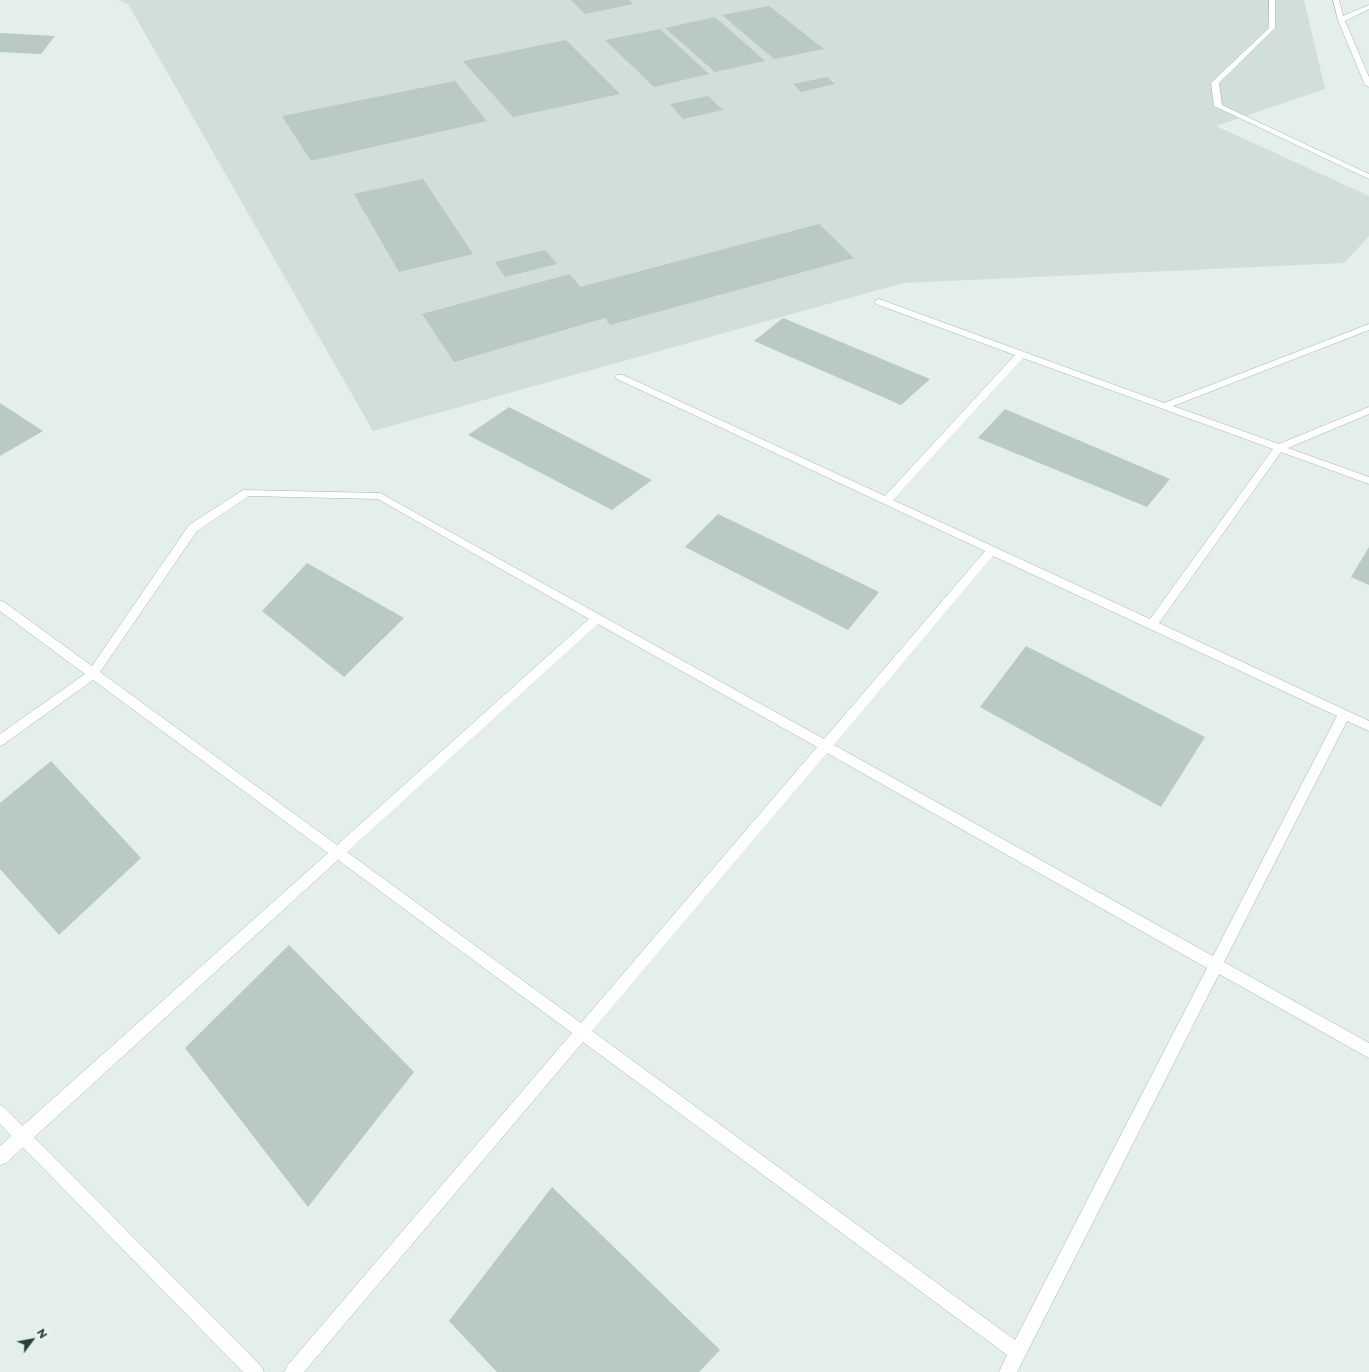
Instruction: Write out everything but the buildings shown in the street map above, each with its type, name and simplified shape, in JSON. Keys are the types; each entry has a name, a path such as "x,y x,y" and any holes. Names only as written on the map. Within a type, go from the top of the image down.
{"street":[{"path":"1272,0 1272,28 1215,83 1218,106 1369,177"},
{"path":"1336,0 1341,20 1369,85"},
{"path":"1341,20 1369,7"},
{"path":"879,302 1369,481"},
{"path":"1164,406 1369,327"},
{"path":"886,501 1021,354"},
{"path":"620,377 1369,726"},
{"path":"1152,625 1279,448 1369,410"},
{"path":"0,741 93,674 193,528 247,492 380,496 1369,1051"},
{"path":"293,1372 992,550"},
{"path":"0,604 93,674 338,852 1019,1353"},
{"path":"0,1157 597,618"},
{"path":"1008,1372 1344,714"},
{"path":"0,1113 255,1372"}],"shaded area":[{"path":"117,0 1304,0 1325,89 1216,126 1369,196 1369,236 1344,263 903,283 373,431 128,4"}]}
